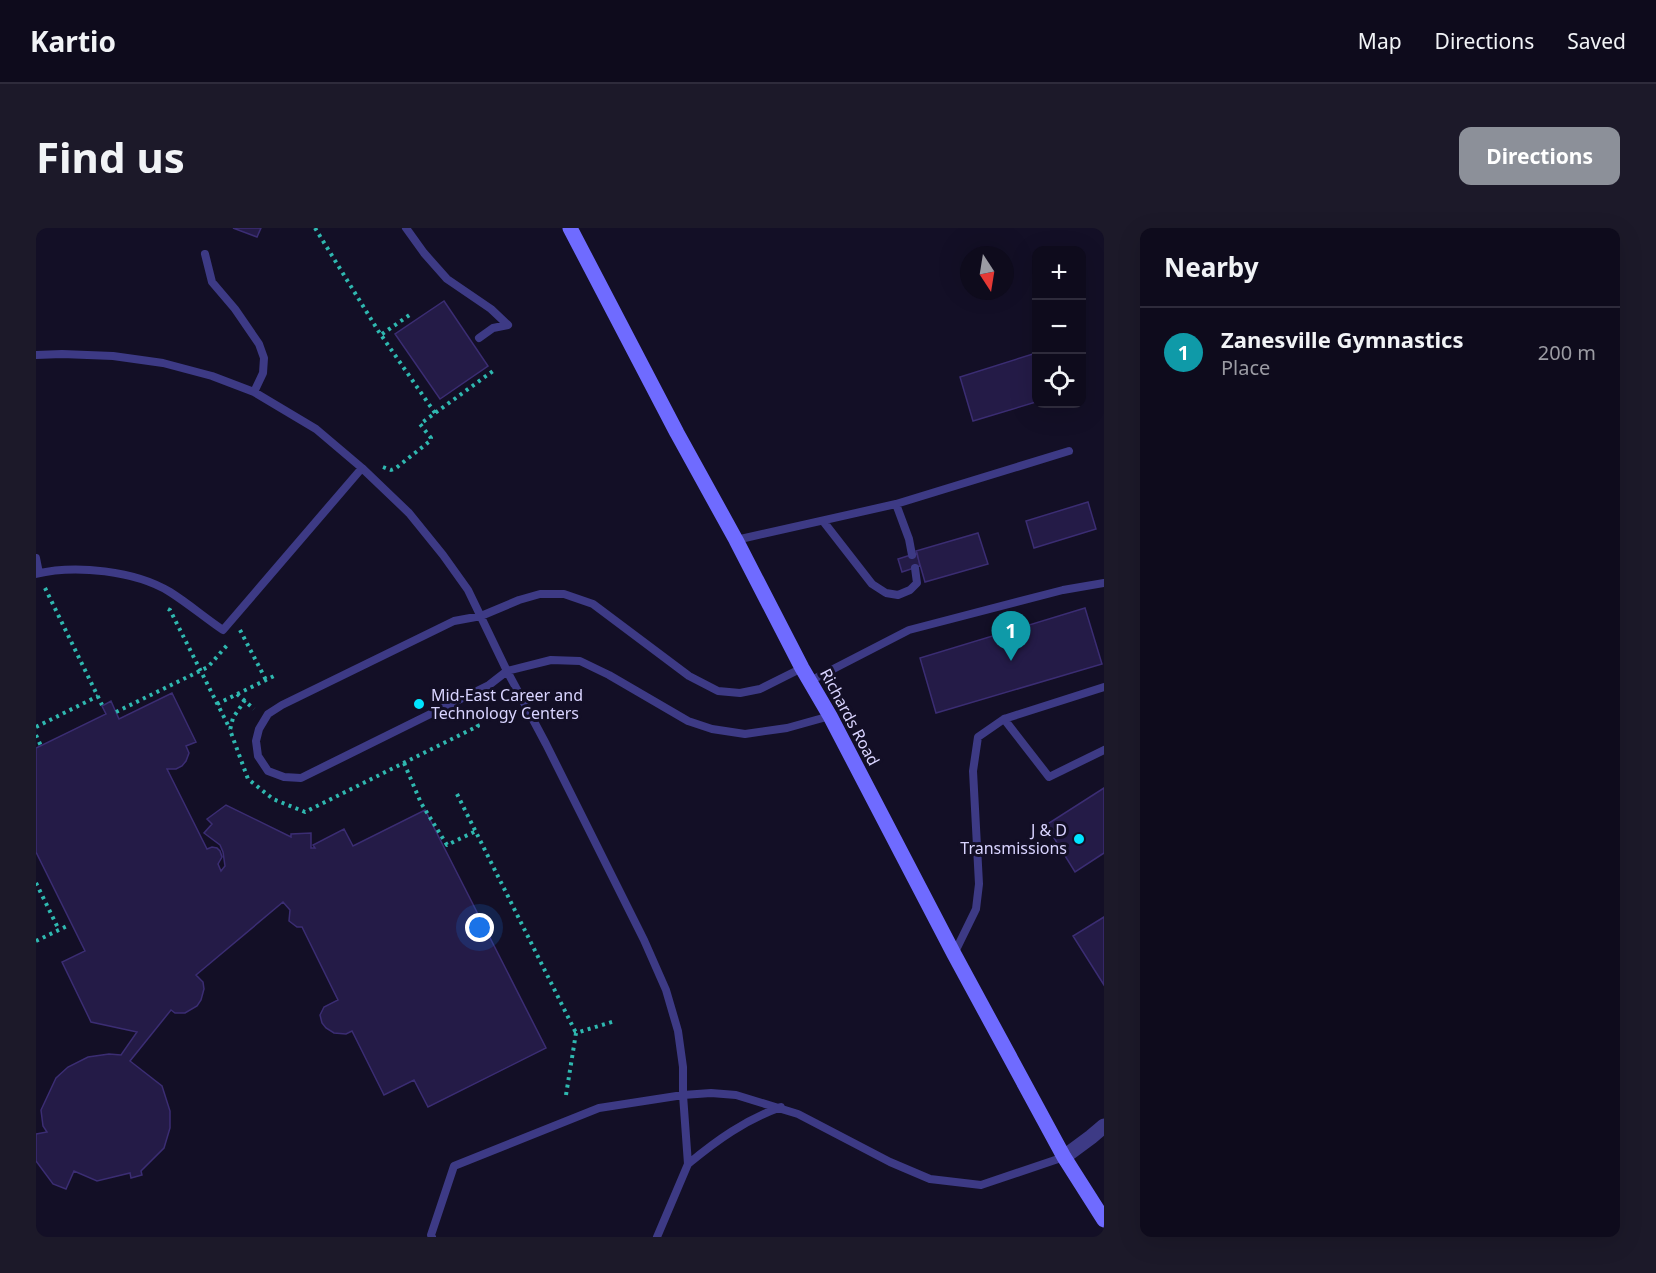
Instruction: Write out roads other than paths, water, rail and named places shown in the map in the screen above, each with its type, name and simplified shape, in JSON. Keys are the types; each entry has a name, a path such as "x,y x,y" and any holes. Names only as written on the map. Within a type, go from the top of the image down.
{"street":[{"name":"Richards Road","path":"570,228 954,954 1064,1157 1104,1220"},
{"path":"1064,1157 1104,1126"}],"lane":[{"path":"406,228 447,279 491,309 508,325 493,328 479,338"},
{"path":"205,254 212,282 235,309 259,344 264,358 262,373 254,392"},
{"path":"36,355 112,356 163,363 213,376 254,392 316,429 362,468 409,513 468,590 644,940 666,990 678,1031 683,1067 688,1164 657,1237"},
{"path":"736,540 896,504 1069,452"},
{"path":"36,558 38,573 74,570 107,571 138,578 169,591 223,630 362,468"},
{"path":"896,504 909,539 912,555"},
{"path":"823,521 872,584 886,593 898,595 910,590 917,583 915,568"},
{"path":"830,716 787,728 746,734 712,729 688,721 609,675 580,661 551,660 507,671 489,685 301,778 284,777 268,771 258,756 256,741 259,729 268,714 282,705 454,621 481,616 540,594 564,594 593,604 689,676 718,691 740,693 806,674 909,630 1063,590 1104,583"},
{"path":"954,954 976,909 979,884 973,771 978,737 1004,719 1104,687"},
{"path":"1004,719 1049,777 1104,750"},
{"path":"432,1237 431,1234 454,1166 599,1107 683,1095 711,1093 736,1095 781,1107 890,1162 930,1179 981,1185 1064,1157"},
{"path":"688,1164 715,1142 744,1123 781,1107"}],"place":[{"name":"Zanesville Gymnastics","path":"1011,661"},
{"name":"Mid-East Career and Technology Centers","path":"419,704"},
{"name":"J & D Transmissions","path":"1079,839"}]}
